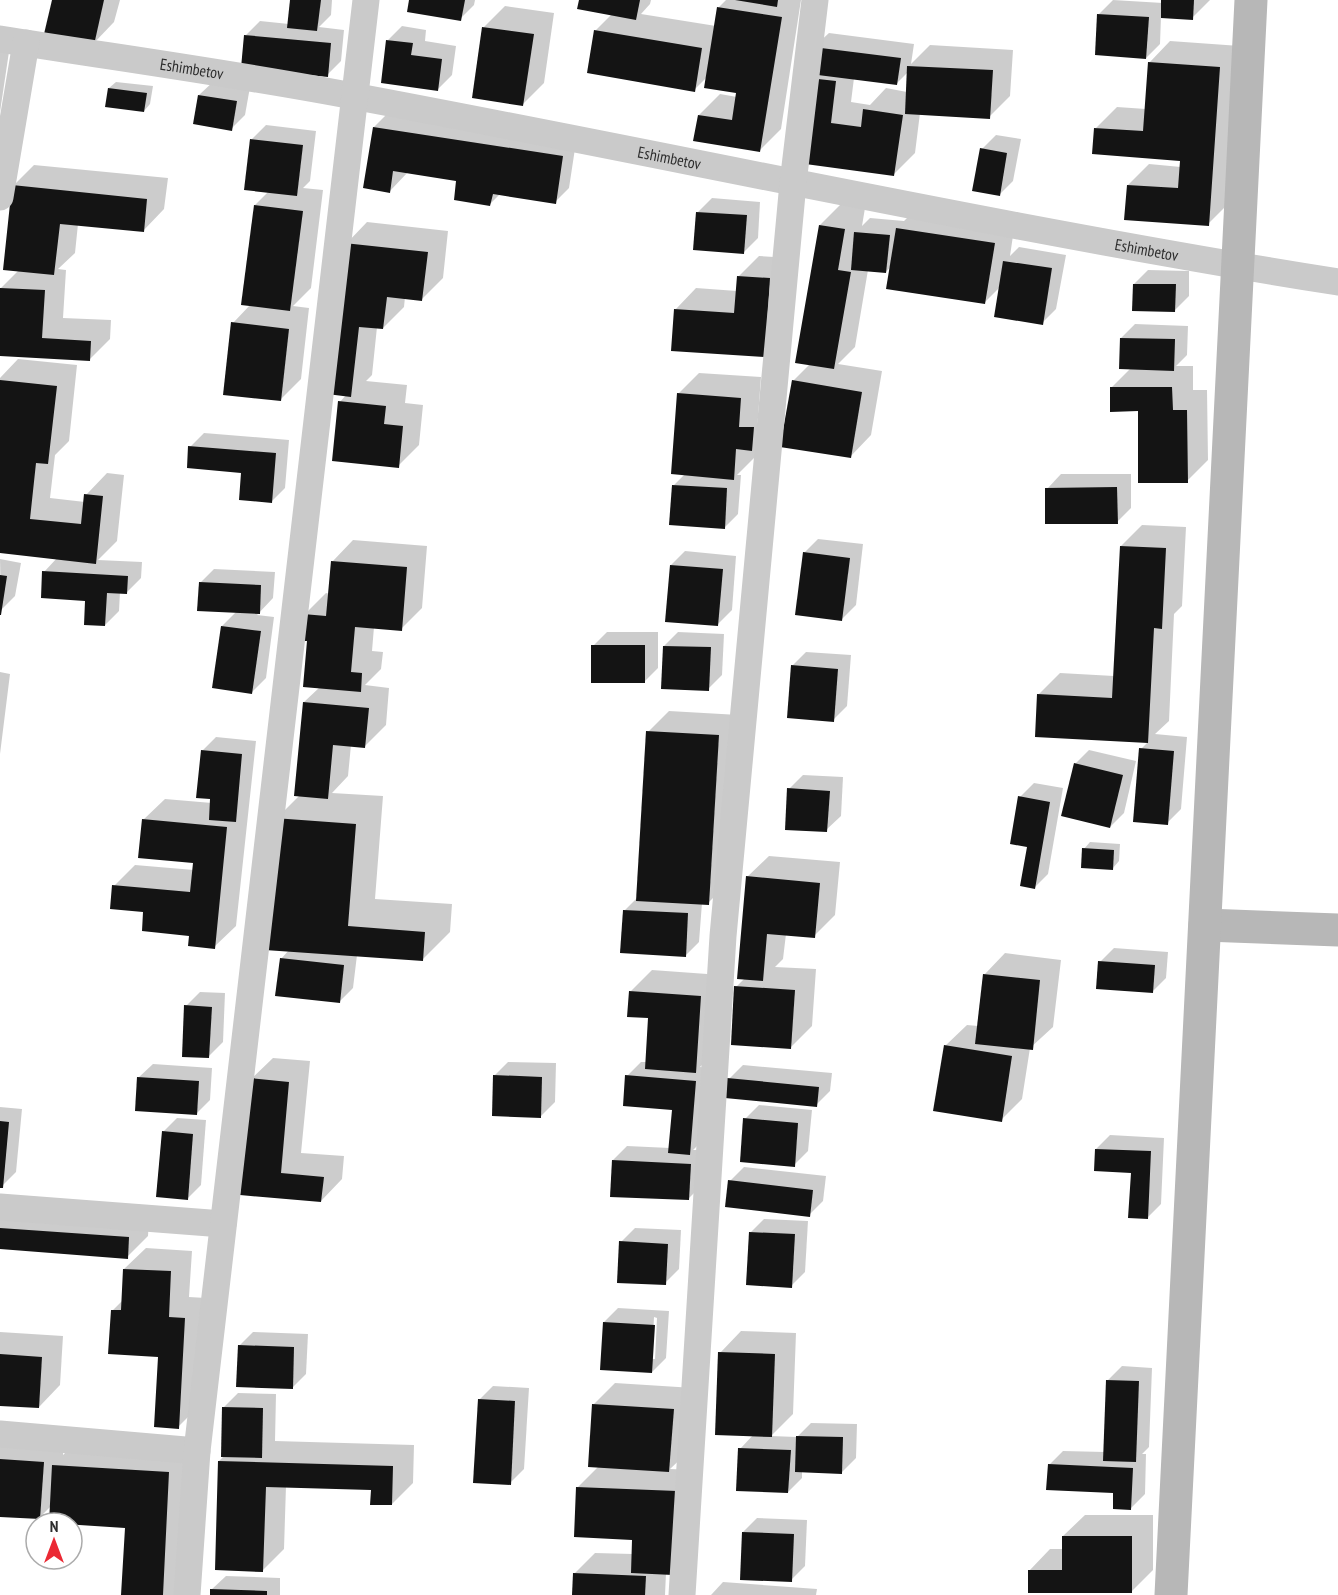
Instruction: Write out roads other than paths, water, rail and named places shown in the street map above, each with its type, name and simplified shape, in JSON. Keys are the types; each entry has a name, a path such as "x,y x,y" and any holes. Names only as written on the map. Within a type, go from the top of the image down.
{"main road":[{"path":"1171,1595 1251,0"},
{"path":"1205,925 1338,930"}],"street":[{"path":"187,1595 197,1451 366,0"},
{"path":"682,1595 723,936 793,183 815,0"},
{"path":"0,197 13,41"},
{"name":"Eshimbetov","path":"13,41 355,96 793,183 1237,266 1338,282"},
{"path":"0,1207 223,1224"},
{"path":"0,1434 197,1451"}]}
